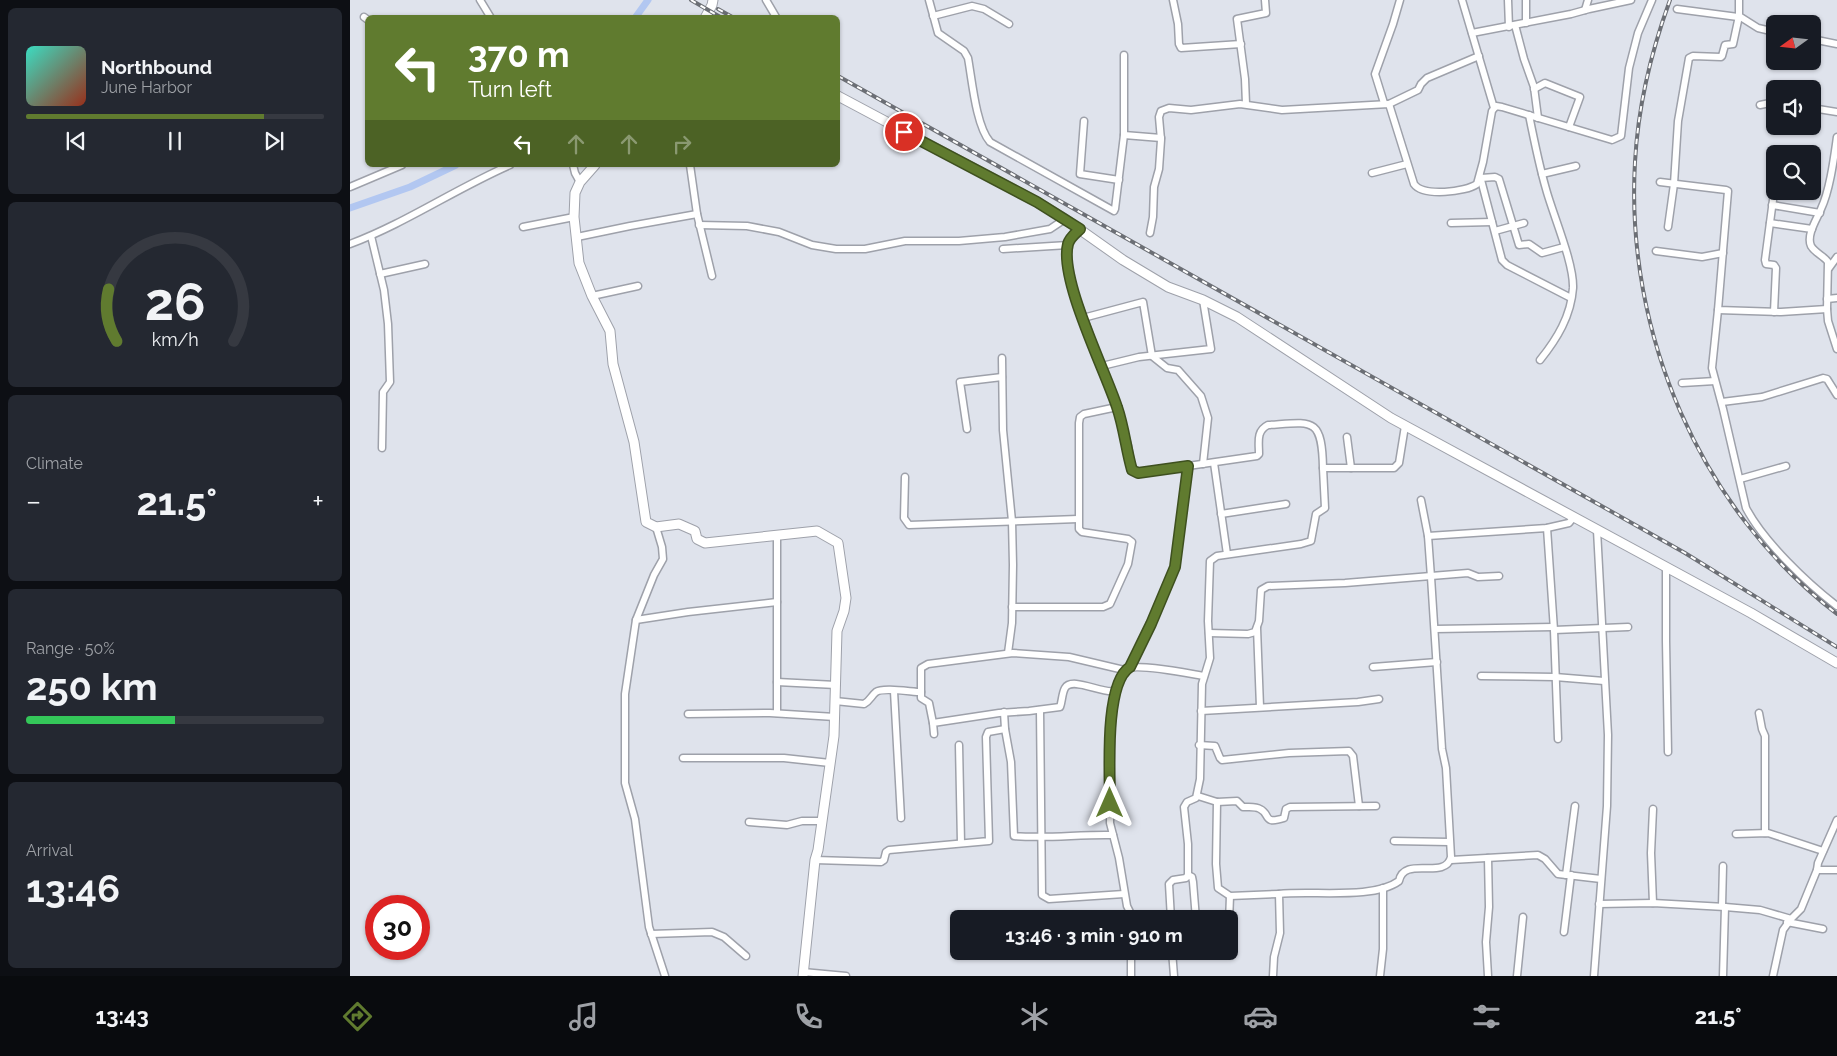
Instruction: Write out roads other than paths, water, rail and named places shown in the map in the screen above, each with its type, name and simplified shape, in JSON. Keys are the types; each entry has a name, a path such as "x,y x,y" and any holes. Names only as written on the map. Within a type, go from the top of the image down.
{"street":[{"path":"480,0 489,15"},
{"path":"707,15 713,0"},
{"path":"766,0 775,15"},
{"path":"929,0 938,33 964,51 968,58 981,126 990,142 1111,211 1115,209 1124,135 1124,55"},
{"path":"1173,0 1181,48 1241,44"},
{"path":"1246,104 1245,79 1237,18 1266,13 1265,0"},
{"path":"1400,0 1375,74 1414,184 1421,190 1434,192 1468,188 1477,184 1494,108 1462,0"},
{"path":"1508,0 1512,26 1534,89 1538,118"},
{"path":"1526,0 1526,23"},
{"path":"1585,10 1588,0"},
{"path":"1472,34 1631,0"},
{"path":"1494,108 1496,106 1502,107 1612,140 1621,136 1629,68 1638,33 1652,0"},
{"path":"1668,227 1674,184 1678,121 1689,58 1693,56 1722,56 1725,46 1733,44 1739,16 1739,0"},
{"path":"933,16 972,6 984,10 1009,24"},
{"path":"1677,10 1739,16 1758,28 1766,30"},
{"path":"1821,41 1837,44"},
{"path":"1150,234 1153,217 1154,187 1158,174 1161,138 1159,115 1161,111 1167,108 1191,110 1246,104 1282,110 1387,104 1418,90 1427,78 1479,56"},
{"path":"1534,89 1543,83 1580,97 1569,127"},
{"path":"840,97 1065,219 1123,260 1168,287 1203,300 1237,317 1345,389 1405,426 1837,663"},
{"path":"1760,105 1766,104"},
{"path":"1821,109 1837,112"},
{"path":"1529,115 1542,174 1572,274 1573,284 1565,321 1559,334 1540,360"},
{"path":"1084,121 1080,174 1119,180"},
{"path":"1124,135 1161,138"},
{"path":"1837,136 1833,163 1820,213 1812,229 1810,241 1812,248 1828,262 1828,321 1837,349"},
{"path":"1372,173 1408,164"},
{"path":"1542,174 1576,166"},
{"path":"350,187 397,167"},
{"path":"350,244 371,236 440,201 479,178 505,167"},
{"path":"574,167 580,182"},
{"path":"594,167 580,182 575,193 574,217 579,263 592,296 610,331 613,364 634,442 646,522 656,527 679,524 695,531 697,538 705,543 818,531 838,543 846,598 837,631 835,717 818,850 815,860 803,974 846,976"},
{"path":"690,167 697,214 712,276"},
{"path":"1480,176 1502,260 1507,265 1571,298"},
{"path":"1480,176 1495,177 1499,180 1519,245 1529,244 1542,252 1564,247"},
{"path":"1660,182 1726,190 1728,192 1712,368 1722,402 1746,508 1750,516 1777,550 1837,606"},
{"path":"1773,200 1765,260 1766,264 1774,265 1776,268 1774,312"},
{"path":"1772,205 1820,213"},
{"path":"577,238 622,227 697,214"},
{"path":"523,227 574,217"},
{"path":"700,225 747,226 779,232 812,245 836,249 865,249 905,241 1005,237 1050,229 1065,219"},
{"path":"1451,223 1492,222"},
{"path":"1495,231 1524,223"},
{"path":"1770,223 1812,229"},
{"path":"1080,229 1071,238 1068,245 1070,276 1074,294 1095,355 1102,366 1117,407 1134,472 1138,473 1257,456 1259,454 1259,433 1262,428 1268,425 1305,422 1312,424 1318,433 1323,450 1325,508 1316,514 1311,541 1227,554 1217,556 1210,561 1210,658 1202,684 1198,796 1185,804 1184,807 1188,844 1188,875"},
{"path":"371,236 388,319 390,382 383,392 382,448"},
{"path":"1003,249 1068,245"},
{"path":"1656,251 1702,257 1723,253"},
{"path":"1829,268 1837,257"},
{"path":"380,274 425,264"},
{"path":"592,296 638,286"},
{"path":"1827,299 1837,298"},
{"path":"1102,366 1139,357 1211,349 1203,300"},
{"path":"1083,318 1143,302 1152,356 1167,368 1178,370 1201,396 1208,418 1203,464"},
{"path":"1718,310 1774,312 1827,309"},
{"path":"1002,358 1004,430 1012,521 1012,607 1008,653"},
{"path":"966,429 960,382 1002,377"},
{"path":"1722,402 1767,395 1824,378 1827,379 1837,394"},
{"path":"1682,383 1715,381"},
{"path":"1012,607 1103,607 1110,604 1128,564 1132,542 1128,539 1082,532 1079,529 1080,417 1089,412 1117,407"},
{"path":"1323,468 1397,467 1405,426"},
{"path":"1347,437 1351,468"},
{"path":"1214,463 1227,554"},
{"path":"1129,910 1124,894 1110,823 1111,725 1114,691 1151,624 1175,567 1188,466"},
{"path":"1740,479 1786,466"},
{"path":"905,477 904,518 909,525 1078,519"},
{"path":"1217,802 1217,882 1218,888 1230,896 1365,892 1394,885 1399,881 1400,875 1406,870 1445,866 1450,863 1446,768 1442,749 1428,536 1421,500"},
{"path":"1221,514 1286,504"},
{"path":"1428,536 1546,528 1568,522 1573,518"},
{"path":"656,527 662,547 663,559 654,575 636,620 625,694 625,783 635,819 651,934 666,976"},
{"path":"1546,528 1558,739"},
{"path":"1594,976 1607,806 1608,734 1597,530"},
{"path":"777,535 777,713"},
{"path":"1666,568 1668,752"},
{"path":"1260,707 1257,627 1261,590 1264,587 1345,584 1468,573 1478,577 1499,576"},
{"path":"636,620 777,602"},
{"path":"1209,633 1248,634 1255,632 1257,627"},
{"path":"1434,629 1628,627"},
{"path":"934,734 929,704 922,700 921,668 924,665 1008,653 1069,657 1127,669 1140,666 1204,676"},
{"path":"1373,667 1437,662"},
{"path":"1481,676 1555,677 1604,681"},
{"path":"777,682 836,685"},
{"path":"932,723 1004,712 1060,707 1065,688 1069,685 1078,684 1103,691 1114,691"},
{"path":"835,701 864,704 868,703 878,691 922,692"},
{"path":"894,691 900,818"},
{"path":"1201,711 1358,702 1379,699"},
{"path":"1040,710 1042,896 1049,900 1124,894"},
{"path":"1004,712 1011,762 1014,836 1113,835"},
{"path":"688,714 777,713 835,717"},
{"path":"1759,714 1762,729 1766,736 1764,833"},
{"path":"815,860 881,862 889,850 989,841 986,737 988,732 1005,729"},
{"path":"959,745 961,843"},
{"path":"1199,745 1215,746 1222,760 1289,753 1349,751 1353,756 1358,806"},
{"path":"683,758 784,758 830,763"},
{"path":"1198,796 1217,802 1237,801 1244,807 1258,807 1270,820 1284,818 1286,809 1290,807 1376,806"},
{"path":"1564,932 1575,806"},
{"path":"1653,903 1651,853 1654,808"},
{"path":"1773,976 1783,930 1789,920 1801,909 1837,820"},
{"path":"749,822 788,825 802,821 822,821"},
{"path":"1736,834 1764,833 1823,851"},
{"path":"1394,841 1449,842"},
{"path":"1450,860 1538,855 1545,859 1555,872 1601,879"},
{"path":"1488,858 1489,907 1486,942 1488,976"},
{"path":"1723,866 1723,976"},
{"path":"1817,870 1837,870"},
{"path":"1171,910 1169,884 1173,880 1186,878 1188,875"},
{"path":"1188,875 1192,877 1195,910"},
{"path":"1380,976 1383,948 1382,888"},
{"path":"1274,976 1274,957 1280,933 1280,894"},
{"path":"1229,910 1230,896"},
{"path":"1599,904 1653,903 1760,910 1823,929"},
{"path":"1516,976 1523,918"},
{"path":"651,934 712,932 724,937 746,956"},
{"path":"1130,976 1131,960"},
{"path":"1173,960 1174,976"}],"waterway":[{"path":"637,15 648,0"},
{"path":"350,208 410,187 452,167"}],"railway":[{"path":"691,0 717,15"},
{"path":"1670,0 1646,80 1639,120 1635,162 1635,226 1643,290 1658,352 1681,413 1710,470 1746,523 1789,571 1837,614"},
{"path":"718,9 729,15"},
{"path":"840,77 1685,553 1837,647"}]}
